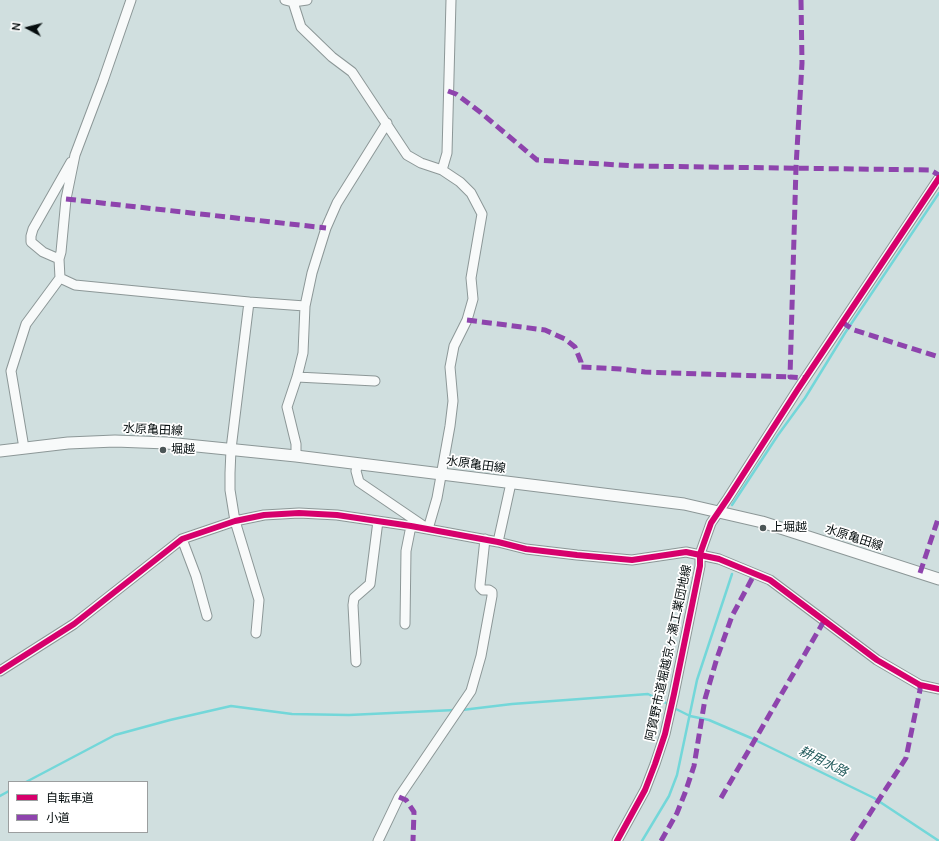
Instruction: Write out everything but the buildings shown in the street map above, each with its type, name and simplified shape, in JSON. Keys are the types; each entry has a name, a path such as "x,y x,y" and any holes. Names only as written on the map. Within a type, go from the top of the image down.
{"main road":[{"name":"水原亀田線","path":"0,451 68,443 115,441 167,442 441,473 684,504 762,522 939,579"}],"street":[{"path":"59,259 43,252 31,242 31,236 36,223 75,155 131,0"},
{"path":"307,0 289,1 301,27 332,57 352,72 407,155 420,164 442,170 460,182 471,193 482,214 471,278 473,299 467,320 454,346 450,367 453,401 441,473 428,530"},
{"path":"442,170 447,153 451,0"},
{"path":"296,456 296,444 286,407 297,377 303,353 305,306 312,273 326,228 337,203 387,123"},
{"path":"24,448 11,372 26,324 60,278 59,259 66,199 75,155"},
{"name":"阿賀野市道堀越京ヶ瀬工業団地線","path":"617,841 645,790 665,734 700,566 700,554 710,524 939,178"},
{"path":"60,278 75,286 305,306"},
{"path":"249,302 231,449 230,490 235,521 259,600 256,633"},
{"path":"297,377 375,381"},
{"path":"358,464 356,471 359,482 428,530"},
{"path":"498,542 511,483"},
{"path":"0,671 74,624 182,539 235,521 264,515 299,513 337,515 411,526 485,539 526,549 632,560 686,552 719,559 770,580 877,660 920,685 939,689"},
{"path":"356,662 353,605 354,598 370,584 378,521"},
{"path":"405,624 406,551 411,526"},
{"path":"182,539 196,576 207,616"},
{"path":"378,841 398,797 471,691 481,656 492,596 492,592 489,590 483,590 480,587 485,539"}],"waterway":[{"path":"732,505 778,435 805,398 845,333 939,193"},
{"path":"642,841 669,796 677,775 697,680 732,574"},
{"path":"462,710 512,704 648,694 670,705"},
{"path":"28,781 115,735 170,720 231,706 292,714 349,715 455,710"},
{"name":"耕用水路","path":"674,708 690,716 709,720 751,738 874,798 939,841"},
{"path":"0,796 8,792"}],"marked path":[{"path":"801,0 802,63 796,167 790,377 805,378"},
{"path":"448,91 456,94 480,112 537,160 635,166 930,170 939,175"},
{"path":"66,199 326,228"},
{"path":"467,320 545,330 565,339 575,347 581,362 581,367 645,372 790,377"},
{"path":"842,322 854,330 939,357"},
{"path":"920,573 939,516"},
{"path":"661,841 677,813 694,766 705,699 717,658 732,616 755,573"},
{"path":"721,798 824,621"},
{"path":"852,841 906,758 920,685"},
{"path":"399,797 406,800 414,812 413,841"}],"cycle path":[{"path":"617,841 645,790 665,734 700,566 700,554 711,523 798,389 939,178"},
{"path":"0,671 74,624 182,539 235,521 264,515 299,513 337,515 411,526 498,542 526,549 577,555 632,560 686,552 719,559 770,580 877,660 920,685 939,689"}],"place":[{"name":"堀越","path":"163,450"},
{"name":"上堀越","path":"763,528"}]}
